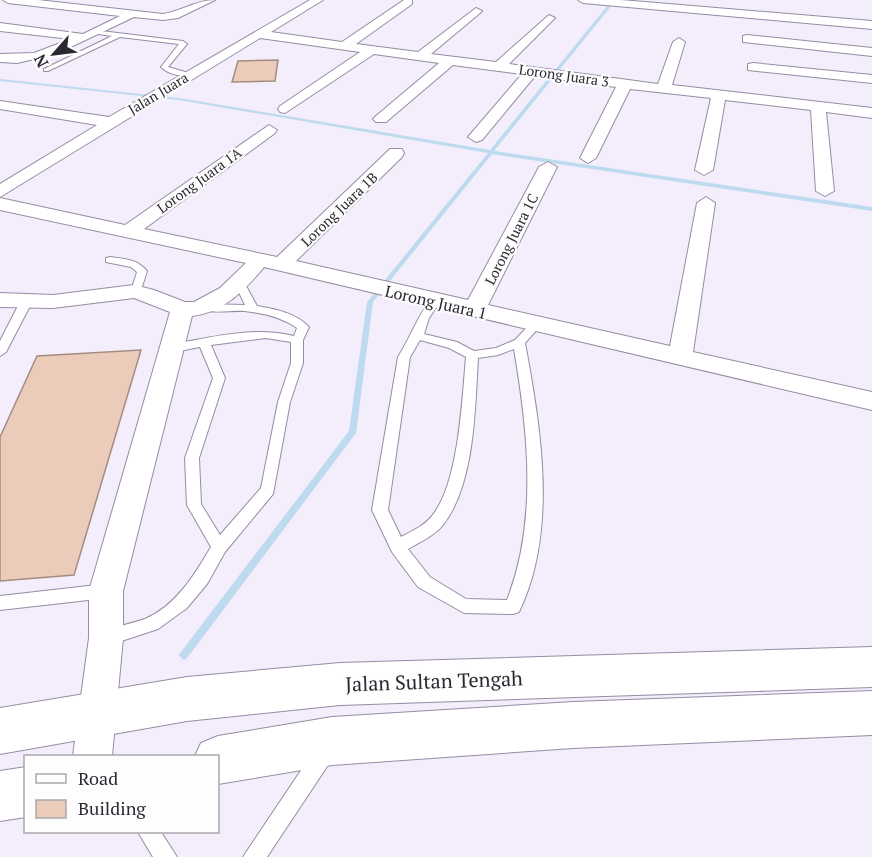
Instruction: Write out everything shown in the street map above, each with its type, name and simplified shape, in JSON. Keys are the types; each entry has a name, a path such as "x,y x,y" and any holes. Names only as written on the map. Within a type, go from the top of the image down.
{"main road":[{"name":"Jalan Sultan Tengah","path":"0,731 94,736 187,699 340,684 872,667"},
{"path":"219,760 332,741 573,725 872,713"},
{"path":"0,796 24,792"}],"street":[{"path":"9,0 172,17 210,0"},
{"path":"104,10 126,0"},
{"name":"Jalan Juara","path":"0,192 189,74 318,0"},
{"path":"583,0 872,25"},
{"path":"344,46 408,2"},
{"path":"421,56 476,11"},
{"path":"0,58 16,60 39,57 133,13"},
{"path":"500,66 549,18"},
{"path":"0,27 88,34"},
{"name":"Lorong Juara 3","path":"257,34 625,84 872,113"},
{"path":"747,39 872,52"},
{"path":"664,88 680,42"},
{"path":"285,109 371,50"},
{"path":"381,119 450,60"},
{"path":"753,67 872,80"},
{"path":"476,136 538,72"},
{"path":"588,158 625,84"},
{"path":"704,170 719,95"},
{"path":"0,105 110,122"},
{"path":"818,107 825,190"},
{"name":"Lorong Juara 1A","path":"129,231 269,130"},
{"name":"Lorong Juara 1B","path":"281,264 342,208 396,153"},
{"name":"Lorong Juara 1C","path":"474,311 548,167"},
{"path":"680,356 706,203"},
{"name":"Lorong Juara 1","path":"0,204 281,264 474,311 527,334 680,356 872,401"},
{"path":"94,736 106,638 106,591 174,348 193,309 240,284 259,260"},
{"path":"0,300 25,304 136,291 193,309"}],"lane":[{"path":"88,34 182,42 184,44 164,67 170,72 189,74"},
{"path":"46,70 119,35"},
{"path":"110,260 134,264 142,271 136,291"},
{"path":"240,284 246,299 254,310"},
{"path":"417,336 453,345 472,355 498,351 527,334 535,485 522,589 513,607 464,606 424,582 398,547 380,510 404,357 417,336 423,318 434,302"},
{"path":"0,352 25,304"},
{"path":"106,638 152,624 181,603 201,579 219,547 268,490 284,402 297,363 297,340 303,327 254,310 193,309"},
{"path":"174,348 253,333 276,334 297,340"},
{"path":"204,343 219,378 192,458 194,505 219,547"},
{"path":"398,547 437,521 454,490 472,355"},
{"path":"0,603 106,591"},
{"path":"254,857 332,741"},
{"path":"150,833 166,857"}],"building":[{"path":"278,60 275,81 232,82 238,61"},
{"path":"141,350 74,575 0,581 0,437 37,356"}],"waterway":[{"path":"491,152 614,0"},
{"path":"0,80 179,99 491,152"},
{"path":"184,655 353,431 370,302 491,152"},
{"path":"491,152 872,209"}]}
